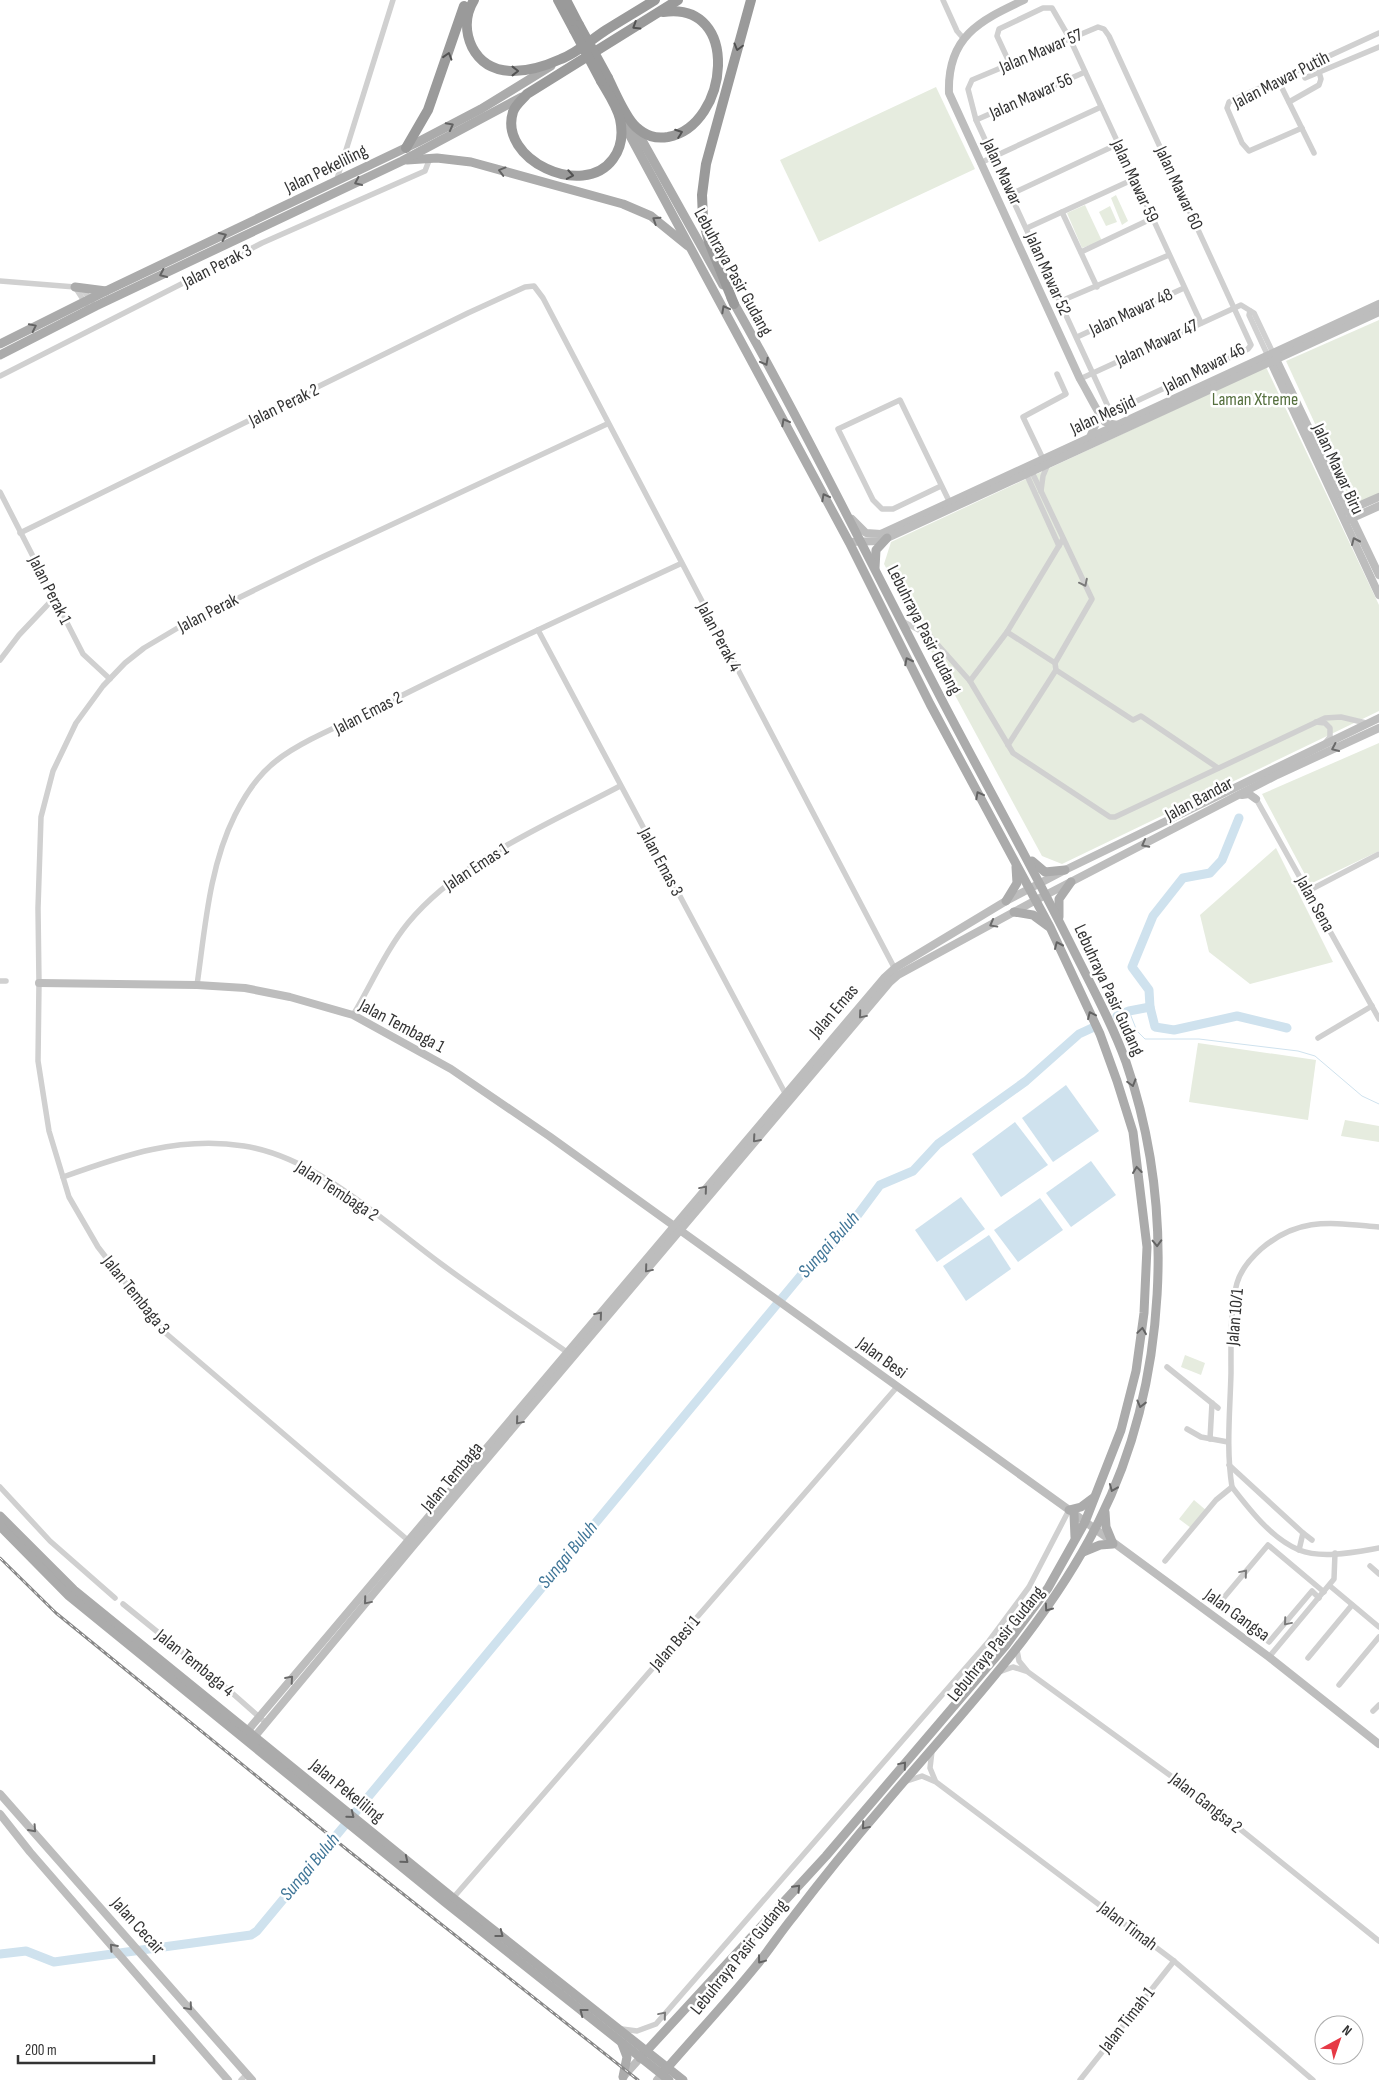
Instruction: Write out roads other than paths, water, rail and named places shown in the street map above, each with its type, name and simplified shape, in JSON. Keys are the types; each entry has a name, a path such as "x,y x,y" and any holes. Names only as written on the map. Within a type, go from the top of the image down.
{"highway":[{"path":"406,148 428,110 445,66 466,0"},
{"path":"474,0 467,16 466,25 469,41 475,52 484,62 500,70 516,72 562,59"},
{"path":"558,0 577,28"},
{"path":"566,0 577,28"},
{"name":"Jalan Pekeliling","path":"562,59 655,0"},
{"path":"620,116 622,140 612,161 594,174 573,177 555,172 537,162 517,142 512,128 512,114 527,94 678,0"},
{"path":"734,304 705,230 702,195 706,164 751,0"},
{"path":"634,126 648,136 657,138 677,135 692,127 708,103 717,71 719,51 716,39 702,20 678,10 657,13"},
{"name":"Lebuhraya Pasir Gudang","path":"577,28 605,80 634,126"},
{"name":"Lebuhraya Pasir Gudang","path":"605,80 620,116"}],"main road":[{"name":"Jalan Mawar","path":"1024,0 986,18 964,39 952,64 949,93 1105,434"},
{"name":"Jalan Pekeliling","path":"0,355 90,304 106,291 406,148 481,109 562,59"},
{"name":"Jalan Pekeliling","path":"0,344 402,161 527,94"},
{"name":"Lebuhraya Pasir Gudang","path":"620,116 849,542 930,704 1050,927 1100,1034 1133,1132 1147,1247 1144,1313 1136,1371 1115,1450 1085,1522 1039,1602 1006,1645 826,1856 640,2058"},
{"name":"Lebuhraya Pasir Gudang","path":"634,126 734,304 846,512 900,620 1047,895 1114,1030 1127,1066 1144,1132 1154,1197 1158,1245 1157,1279 1148,1376 1126,1454 1095,1530 1083,1552 1052,1601 1017,1650 834,1864 757,1965 678,2056 664,2076"},
{"path":"402,161 430,158 471,162 623,204 657,220 694,251"},
{"path":"75,287 106,291"},
{"name":"Jalan Mesjid","path":"849,542 879,541 887,538 950,505 1046,463 1272,358 1379,304"},
{"name":"Jalan Mesjid","path":"1046,463 1088,438 1105,434 1118,425 1379,312"},
{"name":"Jalan Mawar Biru","path":"1272,358 1347,516 1379,595"},
{"path":"1088,438 1099,419 1118,425"},
{"path":"808,465 815,464 817,460"},
{"name":"Jalan Mesjid","path":"846,512 860,528 874,535 1015,479 1028,470"},
{"path":"1347,516 1379,497"},
{"path":"1347,516 1379,506"},
{"name":"Jalan Mawar Biru","path":"1347,516 1379,574"},
{"path":"874,568 876,550 887,538"},
{"name":"Jalan Bandar","path":"1064,870 1379,718"},
{"name":"Jalan Bandar","path":"1036,900 1236,796 1379,728"},
{"path":"1232,788 1246,786 1251,789 1251,782 1263,773"},
{"path":"1236,796 1249,794 1256,799"},
{"path":"1023,852 1046,872 1064,870"},
{"path":"1006,901 1017,883 1018,874 1014,860"},
{"name":"Jalan Emas","path":"672,1226 865,998 896,972 1006,901 1064,870"},
{"path":"1059,921 1059,899 1072,882"},
{"name":"Jalan Emas","path":"679,1231 890,982 896,972 1036,900"},
{"path":"1014,912 1032,915 1050,927"},
{"name":"Jalan Tembaga 1","path":"39,983 197,985 245,988 290,997 353,1015 417,1049 484,1090 672,1226"},
{"name":"Jalan Besi","path":"672,1226 1072,1512"},
{"name":"Jalan Tembaga","path":"570,1354 672,1226"},
{"name":"Jalan Tembaga","path":"249,1737 258,1716 410,1543 570,1354 679,1231"},
{"path":"1074,1542 1072,1512 1088,1503 1095,1495"},
{"path":"1083,1552 1113,1544 1106,1527 1104,1509"},
{"name":"Jalan Gangsa","path":"1072,1512 1269,1657 1379,1744"},
{"name":"Jalan Pekeliling","path":"0,1516 74,1590 249,1737 543,1975 647,2050 664,2076"},
{"name":"Jalan Pekeliling","path":"0,1526 69,1596 249,1737"},
{"name":"Jalan Tembaga","path":"249,1737 266,1723 410,1543"},
{"name":"Jalan Cecair","path":"0,1794 157,1970 246,2078"},
{"name":"Jalan Cecair","path":"0,1814 85,1916 228,2080"},
{"name":"Jalan Pekeliling","path":"365,1832 453,1898 640,2058 664,2076 682,2079"},
{"path":"632,2038 644,2043 658,2040"},
{"path":"621,2042 628,2057 622,2079"},
{"path":"678,2056 677,2069 682,2079"},
{"path":"622,2079 640,2058"}],"street":[{"path":"336,182 393,0"},
{"path":"943,0 956,31 964,39"},
{"name":"Jalan Mawar 59","path":"1010,64 997,36 999,29 1043,8 1049,7 1056,11 1201,323"},
{"name":"Jalan Mawar 57","path":"972,80 1098,27 1108,33"},
{"name":"Jalan Mawar 60","path":"1108,33 1250,342"},
{"name":"Jalan Mawar Putih","path":"1302,128 1252,151 1245,148 1226,108 1229,102 1379,33"},
{"path":"1306,78 1379,47"},
{"path":"1330,55 1335,65"},
{"name":"Jalan Mawar 56","path":"976,120 1085,72"},
{"path":"1289,102 1319,85 1321,79 1319,72"},
{"name":"Jalan Mawar 52","path":"972,80 968,89 976,120 1111,413"},
{"path":"1278,80 1314,153"},
{"path":"980,163 1101,107"},
{"path":"1011,194 1118,144"},
{"name":"Jalan Perak 3","path":"0,376 262,243 425,171 430,158"},
{"path":"1027,228 1134,179"},
{"path":"1062,212 1097,287"},
{"path":"1081,252 1152,218"},
{"path":"1061,301 1169,255"},
{"path":"0,281 75,287 90,304"},
{"name":"Jalan Perak 2","path":"20,533 525,287 534,286 543,298"},
{"name":"Jalan Mawar 48","path":"1077,337 1184,288"},
{"name":"Jalan Perak 4","path":"543,298 680,564 896,972"},
{"path":"1234,308 1243,305 1254,313 1272,358"},
{"name":"Jalan Mawar 47","path":"1081,381 1093,373 1234,308"},
{"name":"Jalan Mawar 46","path":"1099,419 1248,349 1250,342"},
{"path":"1040,491 1046,463 1022,417 1066,394 1057,374"},
{"path":"942,486 893,509 882,509 873,500 838,429 900,400 942,486 950,505"},
{"name":"Jalan Perak","path":"39,983 38,908 41,817 53,771 71,732 110,679 144,648 181,626 316,560 607,424"},
{"path":"1028,470 1032,486 1059,546"},
{"path":"1008,745 1056,670 1055,663 1092,599 1028,470"},
{"path":"1015,479 1032,486"},
{"name":"Jalan Perak 1","path":"0,492 83,654 110,679"},
{"path":"970,681 1006,632 1063,539"},
{"name":"Jalan Emas 2","path":"197,985 208,908 222,847 235,815 247,795 274,762 300,746 538,630 680,564"},
{"path":"0,660 24,630 54,598"},
{"path":"900,620 930,636 970,681 1008,745 1018,757 1110,817 1316,722 1333,716 1366,723"},
{"name":"Jalan Emas 3","path":"538,630 785,1093"},
{"path":"1006,632 1055,663"},
{"path":"1056,670 1132,720 1141,716 1218,768"},
{"path":"1316,722 1325,724 1330,728 1330,736 1324,744"},
{"name":"Jalan Emas 1","path":"353,1015 407,924 455,877 479,861 620,786"},
{"name":"Jalan Sena","path":"1251,789 1379,1019"},
{"path":"1308,891 1379,854"},
{"name":"Jalan Tembaga 3","path":"39,983 38,1061 48,1131 69,1197 98,1247 162,1330 410,1543"},
{"path":"1318,1038 1372,1006"},
{"name":"Jalan Tembaga 2","path":"63,1177 146,1149 162,1147 220,1144 245,1146 274,1154 296,1163 341,1190 570,1354"},
{"name":"Jalan 10/1","path":"1232,1487 1228,1442 1236,1286 1245,1266 1268,1243 1291,1229 1319,1224 1379,1227"},
{"path":"1167,1367 1218,1408"},
{"name":"Jalan Besi 1","path":"453,1898 896,1387"},
{"path":"1210,1439 1212,1403"},
{"path":"1187,1429 1201,1437 1228,1442"},
{"path":"1229,1466 1312,1540"},
{"path":"0,1487 50,1541 115,1598"},
{"path":"1165,1561 1216,1500 1232,1487 1265,1525 1299,1550 1336,1553 1379,1548"},
{"path":"620,2029 637,2031 656,2024 989,1641 1029,1587 1072,1512"},
{"path":"1299,1550 1303,1533"},
{"path":"1317,1586 1270,1642 1221,1602 1268,1546 1317,1586 1324,1592"},
{"path":"1269,1657 1336,1578 1336,1553"},
{"path":"1370,1566 1379,1574"},
{"path":"1330,1586 1379,1627"},
{"path":"1312,1591 1320,1598"},
{"name":"Jalan Tembaga 4","path":"123,1604 223,1684 266,1723"},
{"path":"1308,1658 1352,1605"},
{"path":"1339,1685 1379,1637"},
{"name":"Jalan Gangsa 2","path":"1017,1650 1020,1664 1028,1672 1204,1800 1379,1941"},
{"path":"998,1672 1013,1668 1028,1672"},
{"path":"1374,1711 1379,1704"},
{"path":"932,1748 930,1768 936,1782"},
{"path":"901,1784 922,1776 936,1782"},
{"name":"Jalan Timah","path":"936,1782 1174,1960 1313,2080"},
{"name":"Jalan Timah 1","path":"1080,2080 1174,1960"}],"water":[{"path":"1066,1085 1099,1131 1053,1162 1022,1118"},
{"path":"1015,1122 1048,1165 1001,1197 972,1154"},
{"path":"1091,1161 1116,1195 1071,1227 1046,1193"},
{"path":"961,1197 985,1229 937,1262 915,1230"},
{"path":"1040,1198 1063,1230 1018,1262 994,1230"},
{"path":"989,1235 1011,1269 966,1301 943,1266"}],"waterway":[{"name":"Sungai Buluh","path":"1117,1016 1129,1011 1150,1007 1149,990 1132,967 1153,916 1183,878 1210,873 1222,860 1239,818"},
{"path":"1150,1007 1155,1027 1174,1030 1237,1016 1287,1028"},
{"path":"1129,1011 1137,1031 1145,1039 1199,1039 1298,1051 1315,1056 1362,1096 1379,1104"},
{"name":"Sungai Buluh","path":"0,1954 26,1951 54,1962 251,1935 257,1931 802,1274 845,1232 880,1185 913,1171 938,1144 1026,1081 1079,1034 1092,1028"}],"railway":[{"path":"0,1558 56,1613 350,1852 638,2080"}],"park label":[{"name":"Laman Xtreme","path":"1255,399"}]}
